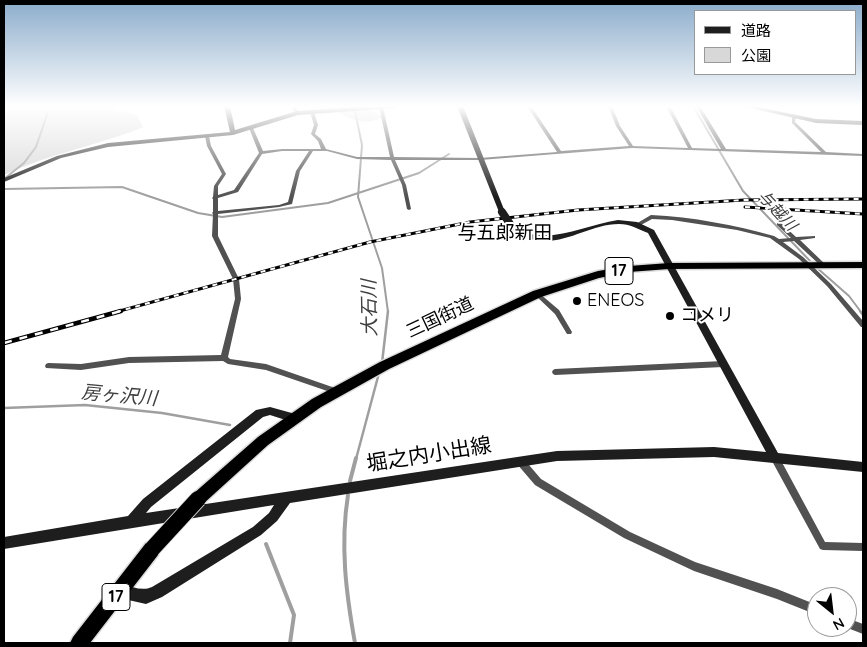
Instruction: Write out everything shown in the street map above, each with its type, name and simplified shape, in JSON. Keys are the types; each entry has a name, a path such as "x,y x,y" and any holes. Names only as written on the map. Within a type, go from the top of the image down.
{"highway":[{"name":"三国街道","path":"78,643 152,549 227,470 295,418 336,391 394,361 538,294 598,275 669,266 863,265"}],"main road":[{"path":"4,180 59,157 82,150 108,145 205,136"},
{"path":"502,212 514,230 526,237 543,240 573,235 606,222 621,221 645,228 656,238 669,266 774,456"},
{"path":"133,520 147,504 260,412 270,411 295,418"},
{"name":"堀之内小出線","path":"4,543 133,520 557,456 714,452 774,456 863,467"},
{"path":"120,592 146,597 158,592 257,531 273,517 286,498"}],"street":[{"path":"207,136 209,146 224,174 216,186 214,198 214,236 236,279 238,299 224,358"},
{"path":"254,136 261,153"},
{"path":"314,136 320,140 324,150"},
{"path":"387,136 392,158 404,185 409,209"},
{"path":"471,136 502,212"},
{"path":"549,136 560,153"},
{"path":"625,136 632,147"},
{"path":"684,136 691,149"},
{"path":"716,136 724,150"},
{"path":"807,136 824,154"},
{"path":"214,198 236,191 261,153 282,150 324,150 357,158 480,160 632,147 863,155"},
{"path":"214,213 290,203 298,171 312,150"},
{"path":"637,225 651,217 672,218 737,228 782,240 813,237"},
{"path":"779,224 823,265"},
{"path":"782,240 829,285 863,325"},
{"path":"538,294 557,312 569,332"},
{"path":"48,366 81,367 129,360 224,358 228,361 266,367 336,391"},
{"path":"555,372 723,364"},
{"path":"774,456 823,546 863,547"},
{"path":"520,461 538,482 627,535 694,566 807,606"}],"green space":[{"path":"5,136 119,136 38,161 4,175"}],"waterway":[{"name":"房ヶ沢川","path":"4,179 24,163 36,147 40,136"},
{"name":"大石川","path":"358,193 362,145 360,136"},
{"name":"与越川","path":"711,136 743,191 812,263"},
{"path":"358,193 419,173 449,154"},
{"path":"4,189 122,187 198,213 222,217 328,203 358,193"},
{"name":"大石川","path":"358,193 382,268 388,312"},
{"name":"与越川","path":"816,267 849,296 861,312"},
{"name":"与越川","path":"860,311 863,315"},
{"name":"大石川","path":"382,363 388,312"},
{"name":"大石川","path":"356,459 379,373"},
{"name":"房ヶ沢川","path":"4,408 85,405 162,413 230,425"},
{"name":"大石川","path":"350,481 356,458"},
{"name":"大石川","path":"348,495 344,551 349,606 355,643"},
{"name":"房ヶ沢川","path":"266,544 294,615 290,643"}],"railway":[{"path":"116,312 370,242 470,222 578,210 744,200 863,199"},
{"path":"745,207 863,214"},
{"path":"4,343 121,311"}],"place":[{"name":"ENEOS","path":"577,301"},
{"name":"コメリ","path":"670,316"}],"district":[{"name":"与五郎新田","path":"505,233"}]}
